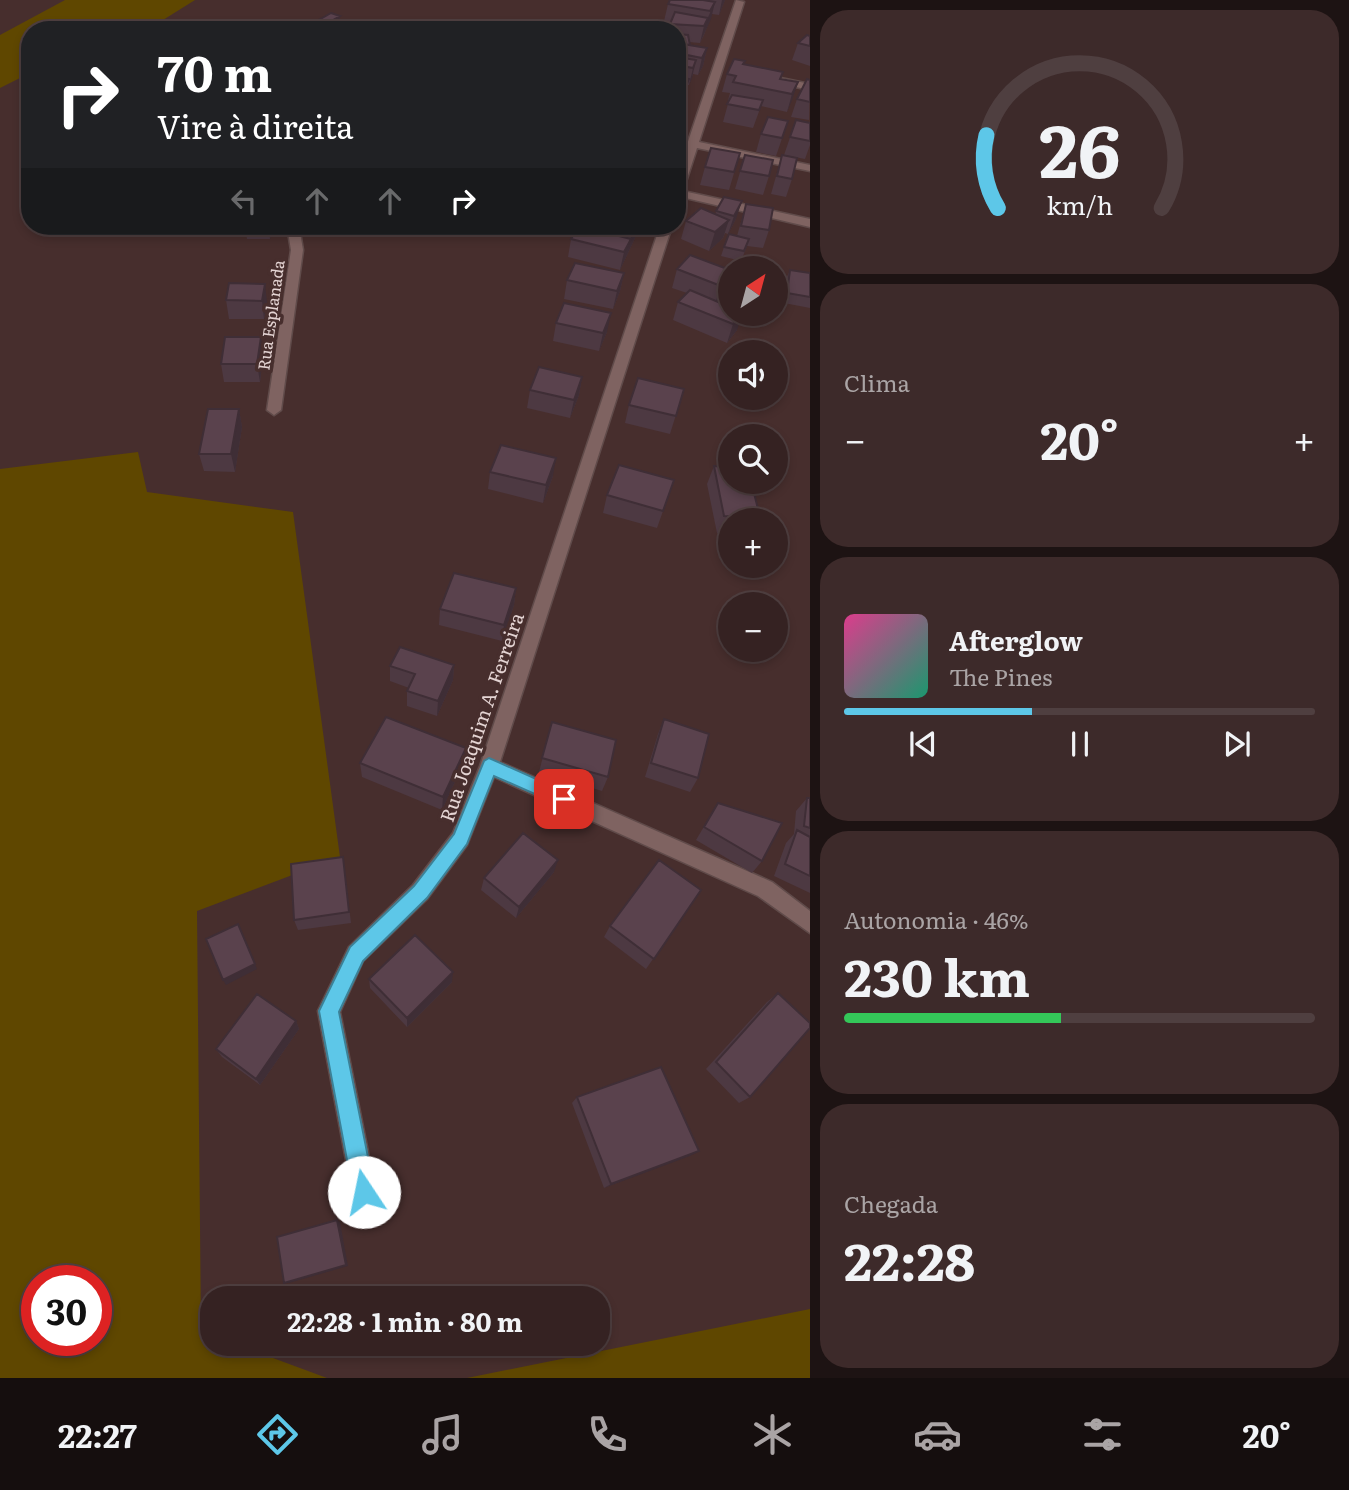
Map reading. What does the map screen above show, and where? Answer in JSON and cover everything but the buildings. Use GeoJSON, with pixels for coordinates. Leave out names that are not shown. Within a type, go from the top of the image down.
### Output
{"type":"FeatureCollection","features":[{"type":"Feature","properties":{"kind":"street"},"geometry":{"type":"LineString","coordinates":[[686,163],[739,2]]}},
{"type":"Feature","properties":{"kind":"street"},"geometry":{"type":"LineString","coordinates":[[718,68],[731,71]]}},
{"type":"Feature","properties":{"kind":"street"},"geometry":{"type":"LineString","coordinates":[[770,79],[810,87]]}},
{"type":"Feature","properties":{"kind":"street"},"geometry":{"type":"LineString","coordinates":[[692,144],[810,168]]}},
{"type":"Feature","properties":{"kind":"street"},"geometry":{"type":"LineString","coordinates":[[686,194],[810,223]]}},
{"type":"Feature","properties":{"kind":"street","name":"Rua Esplanada"},"geometry":{"type":"LineString","coordinates":[[274,410],[297,250],[294,235]]}},
{"type":"Feature","properties":{"kind":"street","name":"Rua Joaquim A. Ferreira"},"geometry":{"type":"LineString","coordinates":[[364,1192],[329,1011],[356,954],[420,892],[460,839],[489,766],[663,235]]}},
{"type":"Feature","properties":{"kind":"street"},"geometry":{"type":"LineString","coordinates":[[489,766],[765,889],[810,923]]}},
{"type":"Feature","properties":{"kind":"shaded area"},"geometry":{"type":"Polygon","coordinates":[[[65,0],[195,0],[161,21],[26,21],[65,0]]]}},
{"type":"Feature","properties":{"kind":"shaded area"},"geometry":{"type":"Polygon","coordinates":[[[21,24],[21,78],[0,88],[0,35],[21,24]]]}},
{"type":"Feature","properties":{"kind":"shaded area"},"geometry":{"type":"Polygon","coordinates":[[[138,452],[147,492],[293,512],[340,857],[197,911],[200,1356],[267,1356],[327,1378],[0,1378],[0,469],[138,452]]]}},
{"type":"Feature","properties":{"kind":"shaded area"},"geometry":{"type":"Polygon","coordinates":[[[810,1309],[810,1378],[467,1378],[576,1356],[610,1356],[610,1349],[810,1309]]]}},
{"type":"Feature","properties":{"kind":"route"},"geometry":{"type":"LineString","coordinates":[[364,1192],[329,1011],[356,954],[420,892],[460,839],[489,766],[564,799]]}}]}
